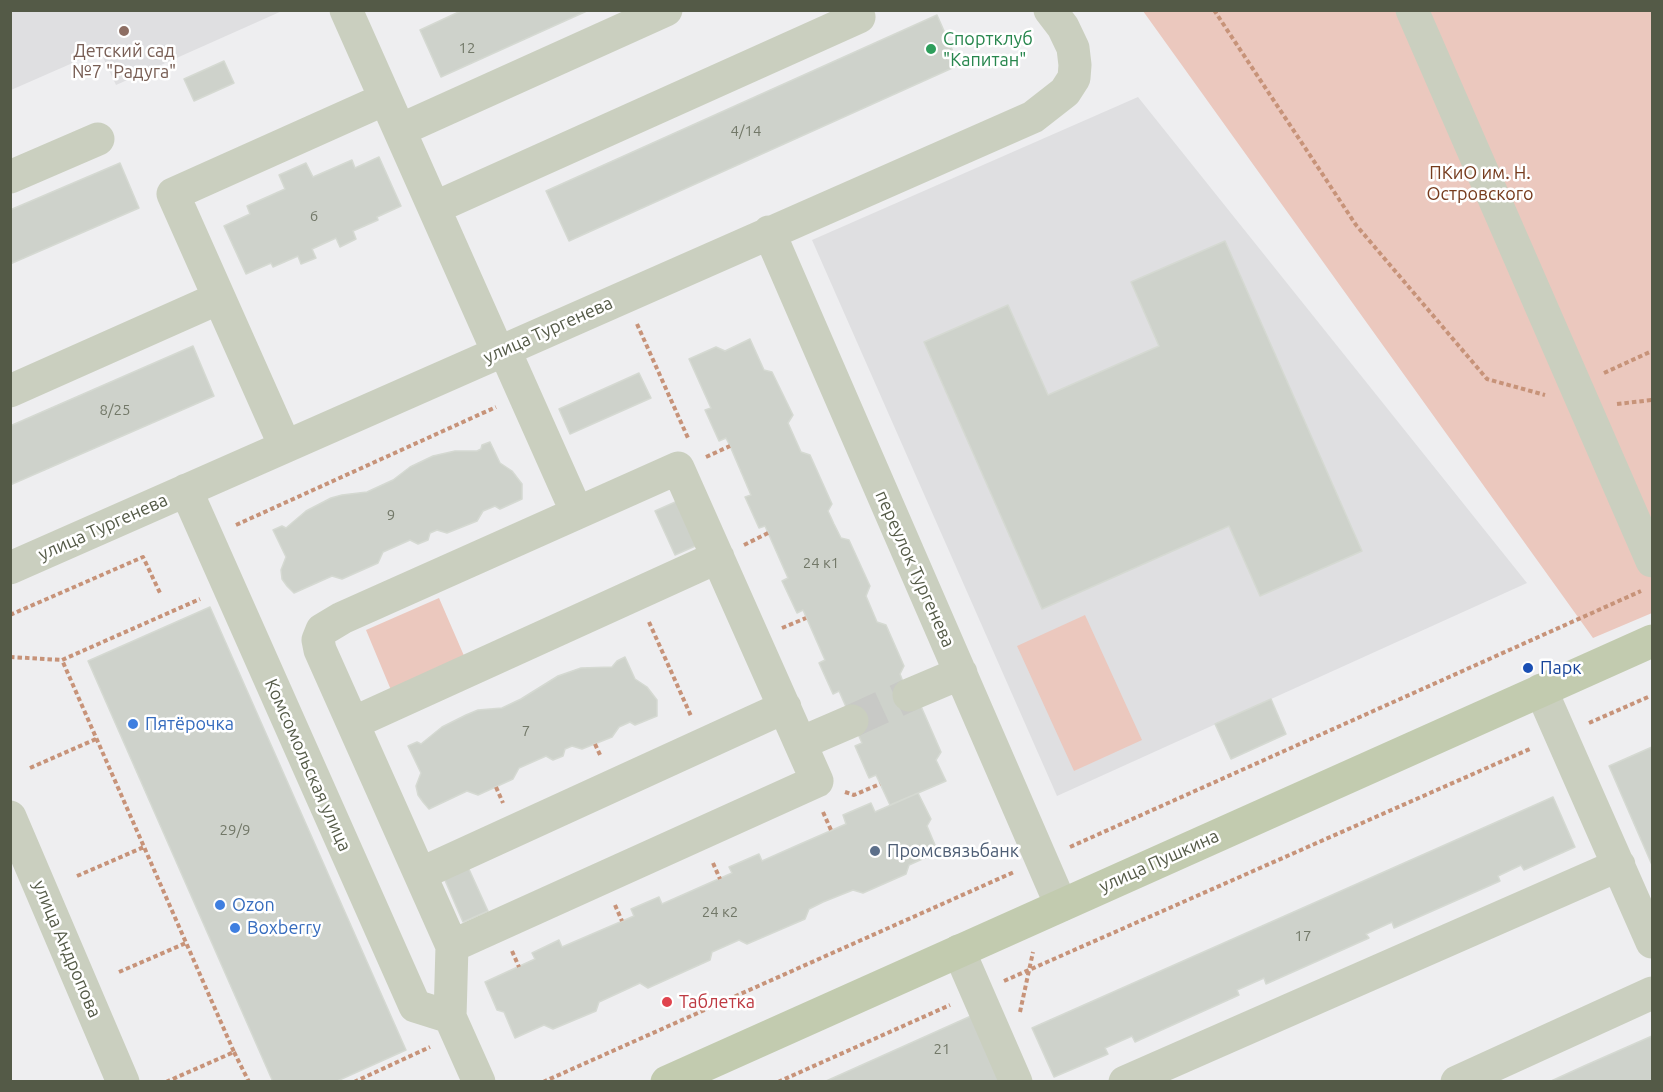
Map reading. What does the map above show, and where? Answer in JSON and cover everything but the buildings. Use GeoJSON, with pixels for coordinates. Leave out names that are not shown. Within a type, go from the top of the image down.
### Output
{"type":"FeatureCollection","features":[{"type":"Feature","properties":{"kind":"main road","name":"улица Пушкина"},"geometry":{"type":"LineString","coordinates":[[667,1082],[1653,640]]}},
{"type":"Feature","properties":{"kind":"street"},"geometry":{"type":"LineString","coordinates":[[346,10],[434,208],[501,351],[524,394],[578,513]]}},
{"type":"Feature","properties":{"kind":"street"},"geometry":{"type":"LineString","coordinates":[[400,130],[666,10]]}},
{"type":"Feature","properties":{"kind":"street"},"geometry":{"type":"LineString","coordinates":[[434,208],[859,17],[856,10]]}},
{"type":"Feature","properties":{"kind":"street","name":"улица Тургенева"},"geometry":{"type":"LineString","coordinates":[[10,568],[1033,117],[1065,92],[1074,78],[1073,48],[1063,27],[1050,10]]}},
{"type":"Feature","properties":{"kind":"street"},"geometry":{"type":"LineString","coordinates":[[1412,10],[1580,396],[1648,575]]}},
{"type":"Feature","properties":{"kind":"street"},"geometry":{"type":"LineString","coordinates":[[285,446],[173,194],[386,99]]}},
{"type":"Feature","properties":{"kind":"street"},"geometry":{"type":"LineString","coordinates":[[10,177],[98,139]]}},
{"type":"Feature","properties":{"kind":"street","name":"переулок Тургенева"},"geometry":{"type":"LineString","coordinates":[[769,232],[1042,860],[1051,909]]}},
{"type":"Feature","properties":{"kind":"street"},"geometry":{"type":"LineString","coordinates":[[10,391],[219,298]]}},
{"type":"Feature","properties":{"kind":"street"},"geometry":{"type":"LineString","coordinates":[[452,946],[817,781],[785,707],[727,553],[678,468],[342,618],[322,630],[318,640],[320,650],[452,946],[454,1026],[479,1082]]}},
{"type":"Feature","properties":{"kind":"street","name":"Комсомольская улица"},"geometry":{"type":"LineString","coordinates":[[186,490],[415,1006],[454,1026]]}},
{"type":"Feature","properties":{"kind":"street"},"geometry":{"type":"LineString","coordinates":[[353,723],[727,553]]}},
{"type":"Feature","properties":{"kind":"street"},"geometry":{"type":"LineString","coordinates":[[909,695],[961,673]]}},
{"type":"Feature","properties":{"kind":"street"},"geometry":{"type":"LineString","coordinates":[[1542,690],[1653,942]]}},
{"type":"Feature","properties":{"kind":"street"},"geometry":{"type":"LineString","coordinates":[[420,874],[785,707]]}},
{"type":"Feature","properties":{"kind":"street"},"geometry":{"type":"LineString","coordinates":[[801,743],[852,721]]}},
{"type":"Feature","properties":{"kind":"street","name":"улица Андропова"},"geometry":{"type":"LineString","coordinates":[[10,817],[123,1082]]}},
{"type":"Feature","properties":{"kind":"street"},"geometry":{"type":"LineString","coordinates":[[1125,1082],[1619,865]]}},
{"type":"Feature","properties":{"kind":"street"},"geometry":{"type":"LineString","coordinates":[[959,951],[1012,1073]]}},
{"type":"Feature","properties":{"kind":"street"},"geometry":{"type":"LineString","coordinates":[[1457,1082],[1653,993]]}},
{"type":"Feature","properties":{"kind":"path"},"geometry":{"type":"LineString","coordinates":[[1214,10],[1356,225],[1487,379],[1580,396],[1653,351]]}},
{"type":"Feature","properties":{"kind":"path"},"geometry":{"type":"LineString","coordinates":[[208,538],[524,394]]}},
{"type":"Feature","properties":{"kind":"path"},"geometry":{"type":"LineString","coordinates":[[698,461],[730,446]]}},
{"type":"Feature","properties":{"kind":"path"},"geometry":{"type":"LineString","coordinates":[[727,553],[768,533]]}},
{"type":"Feature","properties":{"kind":"path"},"geometry":{"type":"LineString","coordinates":[[10,615],[143,557],[161,595]]}},
{"type":"Feature","properties":{"kind":"path"},"geometry":{"type":"LineString","coordinates":[[543,1082],[1042,860],[1648,575]]}},
{"type":"Feature","properties":{"kind":"path"},"geometry":{"type":"LineString","coordinates":[[10,657],[62,660],[228,586]]}},
{"type":"Feature","properties":{"kind":"path"},"geometry":{"type":"LineString","coordinates":[[636,594],[704,744]]}},
{"type":"Feature","properties":{"kind":"path"},"geometry":{"type":"LineString","coordinates":[[774,632],[806,618]]}},
{"type":"Feature","properties":{"kind":"path"},"geometry":{"type":"LineString","coordinates":[[62,660],[249,1082]]}},
{"type":"Feature","properties":{"kind":"path"},"geometry":{"type":"LineString","coordinates":[[778,1082],[1648,697]]}},
{"type":"Feature","properties":{"kind":"path"},"geometry":{"type":"LineString","coordinates":[[30,768],[96,739]]}},
{"type":"Feature","properties":{"kind":"path"},"geometry":{"type":"LineString","coordinates":[[844,792],[854,795],[880,784]]}},
{"type":"Feature","properties":{"kind":"path"},"geometry":{"type":"LineString","coordinates":[[819,803],[831,830]]}},
{"type":"Feature","properties":{"kind":"path"},"geometry":{"type":"LineString","coordinates":[[77,876],[144,847]]}},
{"type":"Feature","properties":{"kind":"path"},"geometry":{"type":"LineString","coordinates":[[712,861],[720,879]]}},
{"type":"Feature","properties":{"kind":"path"},"geometry":{"type":"LineString","coordinates":[[1012,1073],[1030,970],[1051,909]]}},
{"type":"Feature","properties":{"kind":"path"},"geometry":{"type":"LineString","coordinates":[[119,972],[186,943]]}},
{"type":"Feature","properties":{"kind":"path"},"geometry":{"type":"LineString","coordinates":[[354,1082],[454,1026]]}},
{"type":"Feature","properties":{"kind":"path"},"geometry":{"type":"LineString","coordinates":[[166,1082],[234,1052]]}},
{"type":"Feature","properties":{"kind":"shaded area","name":"Детский сад №7 \"Радуга\""},"geometry":{"type":"Polygon","coordinates":[[[11,10],[282,11],[116,85],[100,51],[11,90],[11,10]]]}},
{"type":"Feature","properties":{"kind":"shaded area"},"geometry":{"type":"Polygon","coordinates":[[[1138,97],[1527,583],[1057,796],[812,240],[1138,97]]]}},
{"type":"Feature","properties":{"kind":"green space","name":"ПКиО им. Н. Островского"},"geometry":{"type":"Polygon","coordinates":[[[1143,11],[1652,11],[1652,613],[1593,638],[1143,11]]]}},
{"type":"Feature","properties":{"kind":"green space"},"geometry":{"type":"Polygon","coordinates":[[[439,598],[465,658],[391,690],[366,630],[439,598]]]}},
{"type":"Feature","properties":{"kind":"green space"},"geometry":{"type":"Polygon","coordinates":[[[1085,615],[1142,740],[1074,771],[1017,646],[1085,615]]]}},
{"type":"Feature","properties":{"kind":"tunnel"},"geometry":{"type":"LineString","coordinates":[[852,721],[909,695]]}},
{"type":"Feature","properties":{"kind":"place","name":"Детский сад №7 \"Радуга\""},"geometry":{"type":"Point","coordinates":[124,31]}},
{"type":"Feature","properties":{"kind":"place","name":"Спортклуб \"Капитан\""},"geometry":{"type":"Point","coordinates":[931,49]}},
{"type":"Feature","properties":{"kind":"place","name":"Парк"},"geometry":{"type":"Point","coordinates":[1528,668]}},
{"type":"Feature","properties":{"kind":"place","name":"Пятёрочка"},"geometry":{"type":"Point","coordinates":[133,724]}},
{"type":"Feature","properties":{"kind":"place","name":"Промсвязьбанк"},"geometry":{"type":"Point","coordinates":[875,851]}},
{"type":"Feature","properties":{"kind":"place","name":"Ozon"},"geometry":{"type":"Point","coordinates":[220,905]}},
{"type":"Feature","properties":{"kind":"place","name":"Boxberry"},"geometry":{"type":"Point","coordinates":[235,928]}},
{"type":"Feature","properties":{"kind":"place","name":"Таблетка"},"geometry":{"type":"Point","coordinates":[667,1002]}}]}
